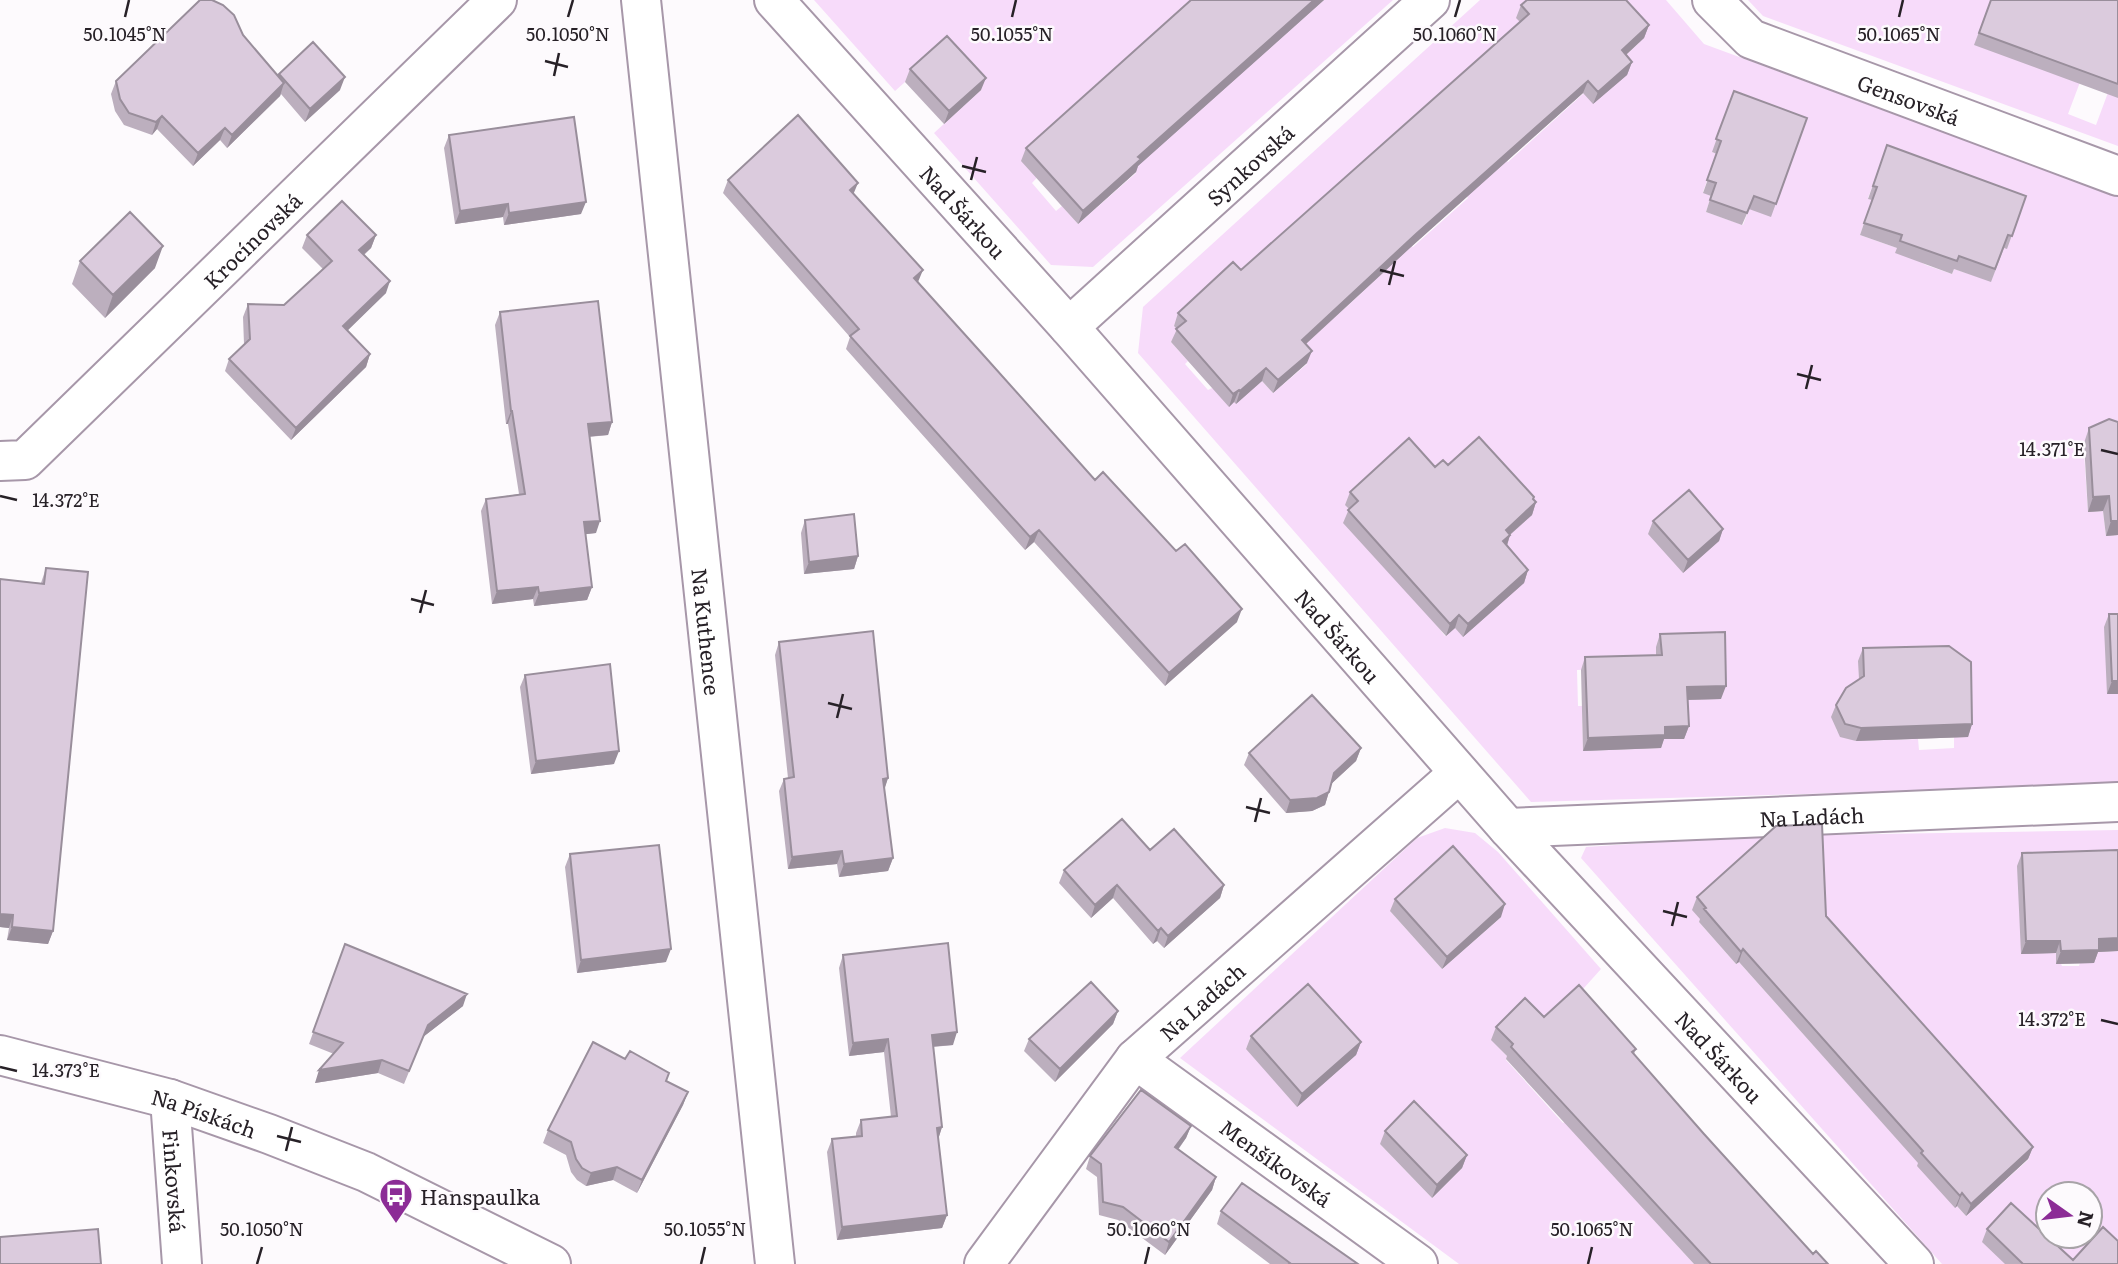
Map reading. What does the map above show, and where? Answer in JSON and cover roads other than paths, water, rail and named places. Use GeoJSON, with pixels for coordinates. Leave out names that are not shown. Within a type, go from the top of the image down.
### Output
{"type":"FeatureCollection","features":[{"type":"Feature","properties":{"kind":"street","name":"Krocínovská"},"geometry":{"type":"LineString","coordinates":[[0,461],[25,460],[496,0]]}},
{"type":"Feature","properties":{"kind":"street","name":"Na Kuthence"},"geometry":{"type":"LineString","coordinates":[[641,0],[775,1264]]}},
{"type":"Feature","properties":{"kind":"street","name":"Nad Šárkou"},"geometry":{"type":"LineString","coordinates":[[774,0],[1069,327],[1508,828],[1914,1264]]}},
{"type":"Feature","properties":{"kind":"street","name":"Synkovská"},"geometry":{"type":"LineString","coordinates":[[1069,327],[1430,0]]}},
{"type":"Feature","properties":{"kind":"street","name":"Gensovská"},"geometry":{"type":"LineString","coordinates":[[1712,0],[1751,39],[2118,176]]}},
{"type":"Feature","properties":{"kind":"street","name":"Na Ladách"},"geometry":{"type":"LineString","coordinates":[[984,1264],[1135,1059],[1459,773]]}},
{"type":"Feature","properties":{"kind":"street","name":"Na Ladách"},"geometry":{"type":"LineString","coordinates":[[1508,828],[2118,802]]}},
{"type":"Feature","properties":{"kind":"street","name":"Na Pískách"},"geometry":{"type":"LineString","coordinates":[[0,1055],[170,1099],[270,1134],[366,1172],[551,1264]]}},
{"type":"Feature","properties":{"kind":"street","name":"Menšíkovská"},"geometry":{"type":"LineString","coordinates":[[1135,1059],[1419,1264]]}},
{"type":"Feature","properties":{"kind":"street","name":"Finkovská"},"geometry":{"type":"LineString","coordinates":[[170,1099],[182,1264]]}},
{"type":"Feature","properties":{"kind":"place","name":"Hanspaulka"},"geometry":{"type":"Point","coordinates":[396,1225]}}]}
